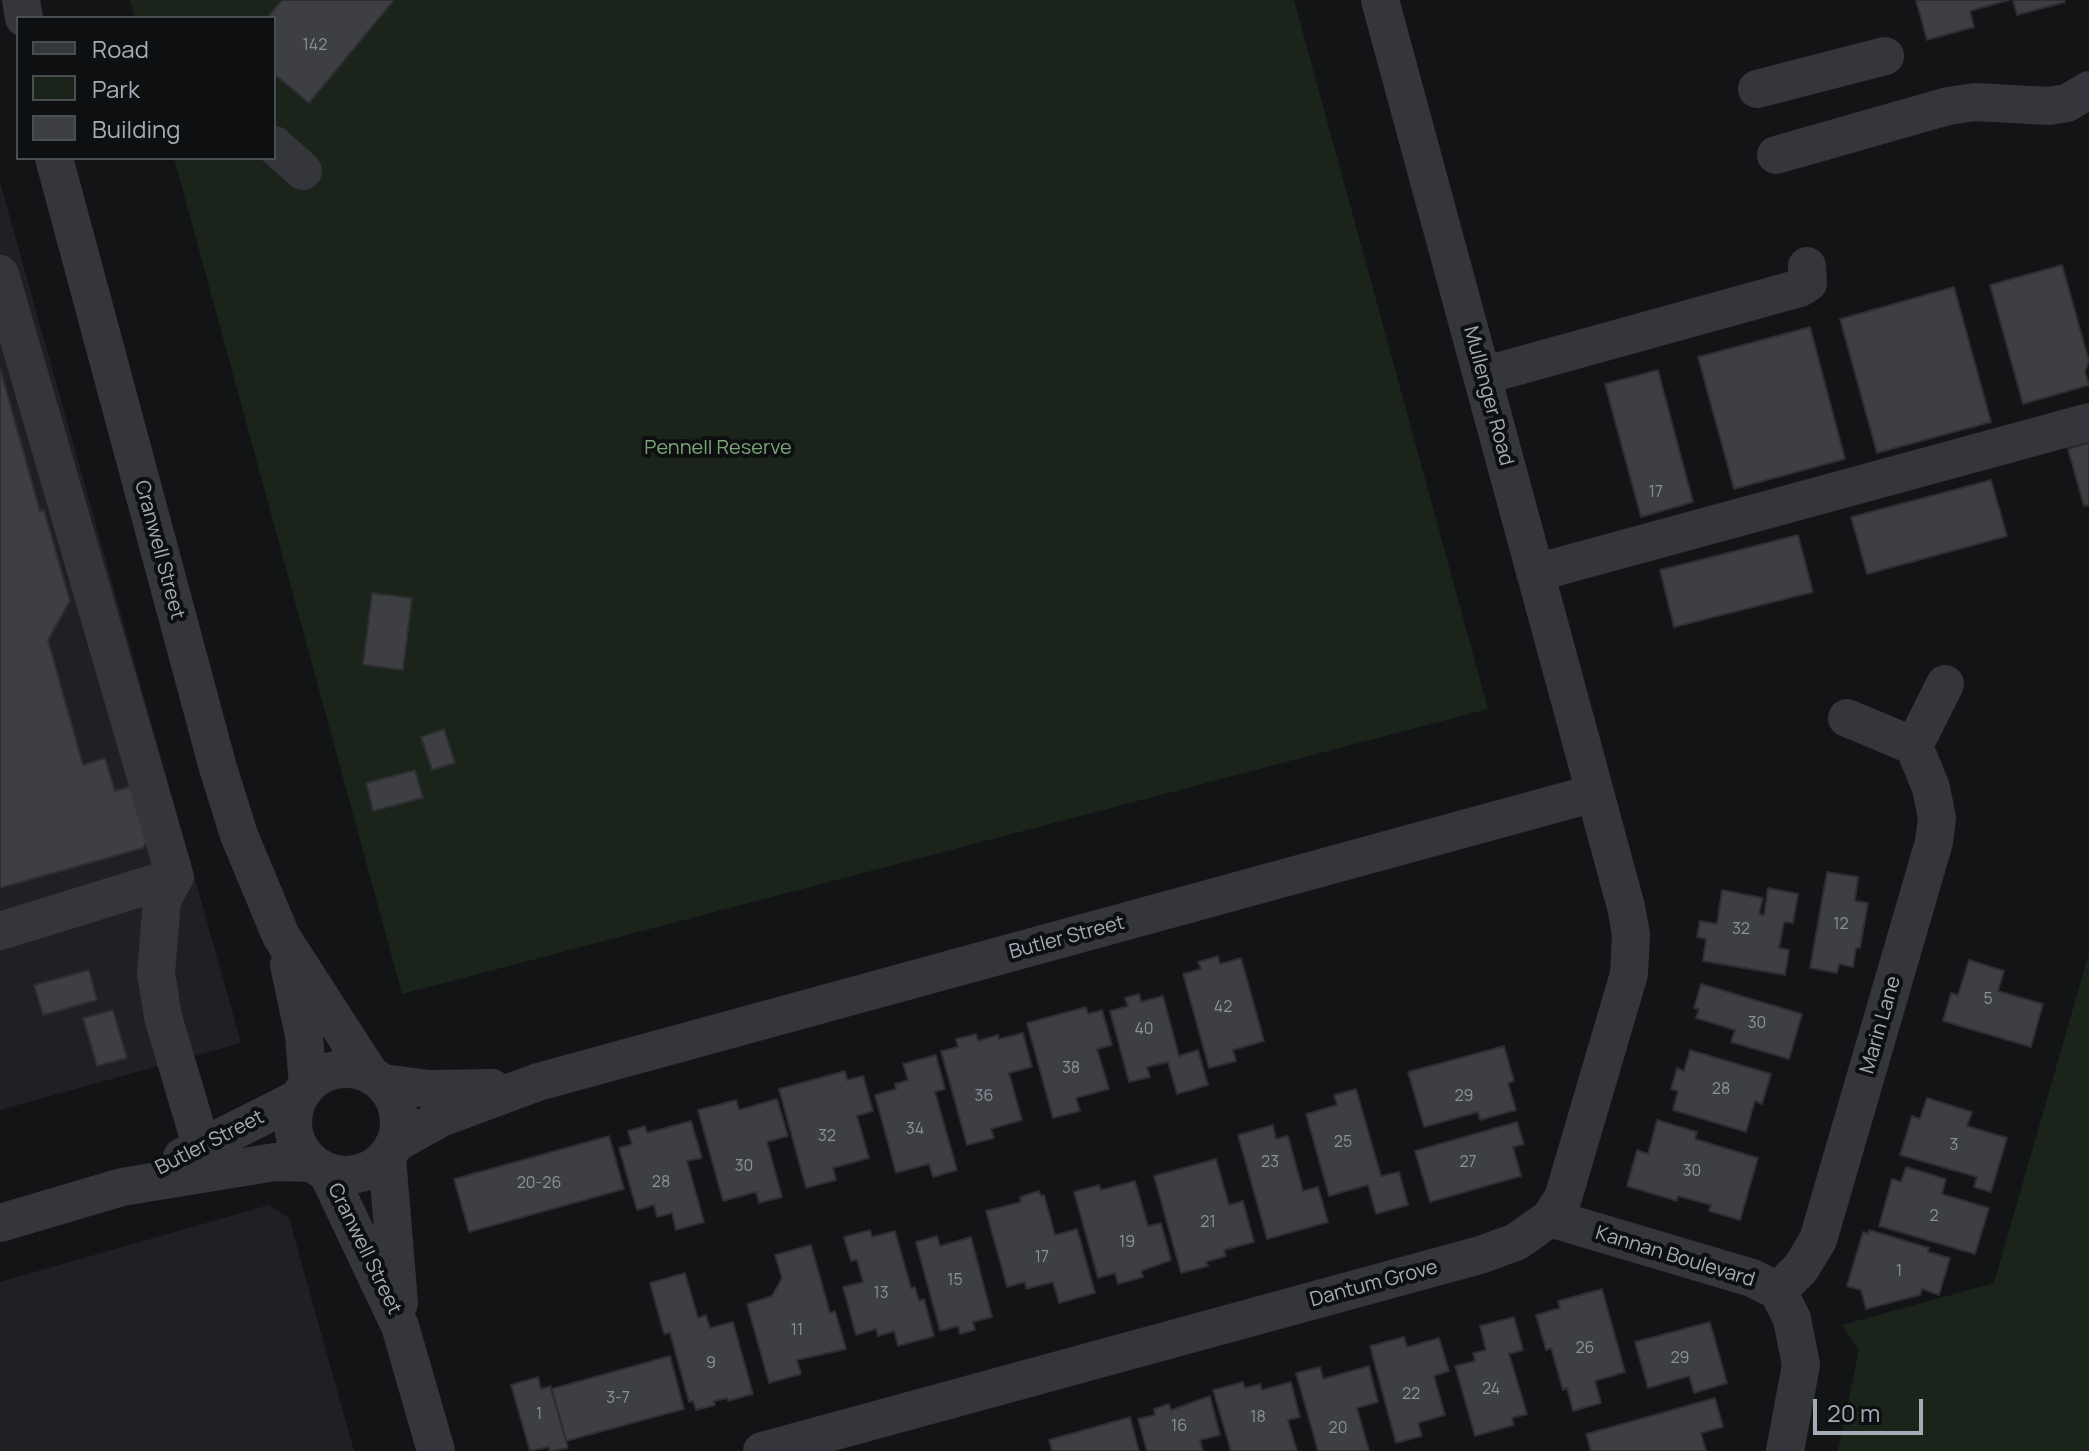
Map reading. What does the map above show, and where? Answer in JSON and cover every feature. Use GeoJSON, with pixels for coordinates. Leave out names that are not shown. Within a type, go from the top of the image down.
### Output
{"type":"FeatureCollection","features":[{"type":"Feature","properties":{"kind":"street","name":"Mullenger Road"},"geometry":{"type":"LineString","coordinates":[[1380,0],[1595,793]]}},
{"type":"Feature","properties":{"kind":"street"},"geometry":{"type":"LineString","coordinates":[[1757,89],[1885,56]]}},
{"type":"Feature","properties":{"kind":"street"},"geometry":{"type":"LineString","coordinates":[[1776,155],[1948,106],[1975,102],[2040,108],[2067,103],[2089,90]]}},
{"type":"Feature","properties":{"kind":"street"},"geometry":{"type":"LineString","coordinates":[[276,147],[303,171]]}},
{"type":"Feature","properties":{"kind":"street","name":"Cranwell Street"},"geometry":{"type":"LineString","coordinates":[[55,160],[218,768],[239,835],[281,936],[298,998],[302,1092]]}},
{"type":"Feature","properties":{"kind":"street"},"geometry":{"type":"LineString","coordinates":[[1482,376],[1800,288],[1808,283],[1807,266]]}},
{"type":"Feature","properties":{"kind":"street"},"geometry":{"type":"LineString","coordinates":[[0,274],[175,877],[162,900],[156,973],[163,1017],[206,1159]]}},
{"type":"Feature","properties":{"kind":"street"},"geometry":{"type":"LineString","coordinates":[[1535,573],[2089,422]]}},
{"type":"Feature","properties":{"kind":"street"},"geometry":{"type":"LineString","coordinates":[[1847,718],[1914,746],[1945,684]]}},
{"type":"Feature","properties":{"kind":"street","name":"Marin Lane"},"geometry":{"type":"LineString","coordinates":[[1778,1291],[1801,1268],[1818,1240],[1934,842],[1937,818],[1931,788],[1914,746]]}},
{"type":"Feature","properties":{"kind":"street","name":"Butler Street"},"geometry":{"type":"LineString","coordinates":[[392,1150],[441,1118],[538,1082],[1595,793]]}},
{"type":"Feature","properties":{"kind":"street","name":"Dantum Grove"},"geometry":{"type":"LineString","coordinates":[[762,1451],[1480,1255],[1516,1242],[1550,1218],[1563,1198],[1629,974],[1631,934],[1626,907],[1595,793]]}},
{"type":"Feature","properties":{"kind":"street"},"geometry":{"type":"LineString","coordinates":[[0,931],[175,877]]}},
{"type":"Feature","properties":{"kind":"street","name":"Cranwell Street"},"geometry":{"type":"LineString","coordinates":[[281,936],[377,1078]]}},
{"type":"Feature","properties":{"kind":"street"},"geometry":{"type":"LineString","coordinates":[[340,1068],[355,1069],[377,1078],[393,1096],[399,1110],[400,1127],[392,1150],[375,1168],[360,1174],[343,1176],[319,1168],[301,1151],[294,1135],[293,1117],[302,1092],[322,1074],[340,1068]]}},
{"type":"Feature","properties":{"kind":"street","name":"Butler Street"},"geometry":{"type":"LineString","coordinates":[[377,1078],[429,1089],[482,1089],[538,1082]]}},
{"type":"Feature","properties":{"kind":"street","name":"Butler Street"},"geometry":{"type":"LineString","coordinates":[[0,1223],[206,1159],[302,1092]]}},
{"type":"Feature","properties":{"kind":"street","name":"Cranwell Street"},"geometry":{"type":"LineString","coordinates":[[392,1150],[400,1326]]}},
{"type":"Feature","properties":{"kind":"street","name":"Butler Street"},"geometry":{"type":"LineString","coordinates":[[206,1159],[275,1162],[319,1168]]}},
{"type":"Feature","properties":{"kind":"street","name":"Cranwell Street"},"geometry":{"type":"LineString","coordinates":[[319,1168],[400,1326],[436,1451]]}},
{"type":"Feature","properties":{"kind":"street","name":"Kannan Boulevard"},"geometry":{"type":"LineString","coordinates":[[1550,1218],[1752,1278],[1778,1291],[1792,1319],[1801,1365],[1785,1451]]}},
{"type":"Feature","properties":{"kind":"shaded area"},"geometry":{"type":"Polygon","coordinates":[[[0,182],[241,1043],[0,1110],[0,182]]]}},
{"type":"Feature","properties":{"kind":"shaded area"},"geometry":{"type":"Polygon","coordinates":[[[269,1205],[289,1218],[354,1451],[0,1451],[0,1282],[269,1205]]]}},
{"type":"Feature","properties":{"kind":"green space","name":"Pennell Reserve"},"geometry":{"type":"Polygon","coordinates":[[[130,0],[1294,0],[1488,709],[402,994],[175,160],[276,160],[276,16],[134,16],[130,0]]]}},
{"type":"Feature","properties":{"kind":"green space"},"geometry":{"type":"Polygon","coordinates":[[[2089,953],[2089,1451],[1838,1451],[1859,1350],[1842,1325],[1994,1283],[2089,953]]]}},
{"type":"Feature","properties":{"kind":"building"},"geometry":{"type":"Polygon","coordinates":[[[282,0],[394,0],[309,103],[276,76],[276,16],[269,16],[282,0]]]}},
{"type":"Feature","properties":{"kind":"building"},"geometry":{"type":"Polygon","coordinates":[[[1916,0],[2009,0],[1970,11],[1974,27],[1927,40],[1916,0]]]}},
{"type":"Feature","properties":{"kind":"building"},"geometry":{"type":"Polygon","coordinates":[[[2013,0],[2064,0],[2065,2],[2017,15],[2013,0]]]}},
{"type":"Feature","properties":{"kind":"building"},"geometry":{"type":"Polygon","coordinates":[[[2062,265],[2089,361],[2085,372],[2089,385],[2023,404],[1990,285],[2062,265]]]}},
{"type":"Feature","properties":{"kind":"building"},"geometry":{"type":"Polygon","coordinates":[[[1954,287],[1991,422],[1877,453],[1840,319],[1954,287]]]}},
{"type":"Feature","properties":{"kind":"building"},"geometry":{"type":"Polygon","coordinates":[[[1810,327],[1845,459],[1734,489],[1698,357],[1810,327]]]}},
{"type":"Feature","properties":{"kind":"building"},"geometry":{"type":"Polygon","coordinates":[[[0,368],[40,511],[44,510],[70,601],[48,640],[83,765],[105,758],[115,791],[141,783],[154,830],[143,848],[0,888],[0,368]]]}},
{"type":"Feature","properties":{"kind":"building"},"geometry":{"type":"Polygon","coordinates":[[[1658,370],[1693,502],[1641,517],[1605,384],[1658,370]]]}},
{"type":"Feature","properties":{"kind":"building"},"geometry":{"type":"Polygon","coordinates":[[[2089,443],[2089,505],[2084,506],[2068,449],[2089,443]]]}},
{"type":"Feature","properties":{"kind":"building"},"geometry":{"type":"Polygon","coordinates":[[[1991,480],[2007,536],[1867,574],[1851,517],[1991,480]]]}},
{"type":"Feature","properties":{"kind":"building"},"geometry":{"type":"Polygon","coordinates":[[[1798,535],[1813,592],[1674,627],[1660,570],[1798,535]]]}},
{"type":"Feature","properties":{"kind":"building"},"geometry":{"type":"Polygon","coordinates":[[[372,593],[412,598],[403,670],[363,665],[372,593]]]}},
{"type":"Feature","properties":{"kind":"building"},"geometry":{"type":"Polygon","coordinates":[[[444,729],[455,763],[432,770],[421,737],[444,729]]]}},
{"type":"Feature","properties":{"kind":"building"},"geometry":{"type":"Polygon","coordinates":[[[415,770],[423,798],[373,811],[366,783],[415,770]]]}},
{"type":"Feature","properties":{"kind":"building"},"geometry":{"type":"Polygon","coordinates":[[[1827,872],[1858,877],[1855,901],[1868,903],[1860,948],[1856,948],[1853,967],[1839,964],[1837,973],[1810,968],[1827,872]]]}},
{"type":"Feature","properties":{"kind":"building"},"geometry":{"type":"Polygon","coordinates":[[[1768,888],[1798,894],[1793,923],[1784,922],[1779,948],[1789,950],[1785,975],[1703,961],[1706,939],[1697,937],[1700,921],[1717,924],[1722,890],[1763,898],[1759,914],[1764,915],[1768,888]]]}},
{"type":"Feature","properties":{"kind":"building"},"geometry":{"type":"Polygon","coordinates":[[[1218,956],[1220,964],[1241,958],[1264,1041],[1233,1050],[1236,1061],[1209,1068],[1183,974],[1201,969],[1198,962],[1218,956]]]}},
{"type":"Feature","properties":{"kind":"building"},"geometry":{"type":"Polygon","coordinates":[[[1969,960],[2004,971],[1998,991],[2043,1004],[2031,1047],[1943,1021],[1951,993],[1958,995],[1969,960]]]}},
{"type":"Feature","properties":{"kind":"building"},"geometry":{"type":"Polygon","coordinates":[[[89,970],[97,1000],[43,1015],[34,985],[89,970]]]}},
{"type":"Feature","properties":{"kind":"building"},"geometry":{"type":"Polygon","coordinates":[[[1701,984],[1802,1014],[1789,1059],[1731,1042],[1735,1030],[1696,1018],[1699,1009],[1694,1008],[1701,984]]]}},
{"type":"Feature","properties":{"kind":"building"},"geometry":{"type":"Polygon","coordinates":[[[1139,994],[1141,1002],[1163,996],[1179,1056],[1198,1050],[1208,1085],[1177,1094],[1168,1062],[1147,1067],[1150,1077],[1129,1082],[1110,1011],[1128,1006],[1125,998],[1139,994]]]}},
{"type":"Feature","properties":{"kind":"building"},"geometry":{"type":"Polygon","coordinates":[[[1086,1007],[1088,1014],[1102,1010],[1112,1045],[1097,1049],[1109,1089],[1076,1098],[1080,1111],[1053,1118],[1027,1023],[1086,1007]]]}},
{"type":"Feature","properties":{"kind":"building"},"geometry":{"type":"Polygon","coordinates":[[[113,1010],[127,1058],[97,1066],[83,1018],[113,1010]]]}},
{"type":"Feature","properties":{"kind":"building"},"geometry":{"type":"Polygon","coordinates":[[[1023,1033],[1032,1067],[1009,1073],[1022,1120],[991,1129],[994,1138],[967,1145],[941,1051],[958,1047],[956,1039],[976,1034],[978,1041],[998,1035],[999,1039],[1023,1033]]]}},
{"type":"Feature","properties":{"kind":"building"},"geometry":{"type":"Polygon","coordinates":[[[1504,1046],[1514,1081],[1508,1083],[1516,1110],[1480,1120],[1478,1112],[1424,1127],[1408,1072],[1504,1046]]]}},
{"type":"Feature","properties":{"kind":"building"},"geometry":{"type":"Polygon","coordinates":[[[1690,1050],[1771,1074],[1762,1104],[1755,1101],[1746,1132],[1673,1110],[1678,1091],[1671,1089],[1677,1068],[1684,1071],[1690,1050]]]}},
{"type":"Feature","properties":{"kind":"building"},"geometry":{"type":"Polygon","coordinates":[[[936,1055],[945,1089],[935,1092],[957,1170],[933,1177],[929,1164],[896,1173],[875,1095],[896,1089],[895,1084],[908,1080],[903,1064],[936,1055]]]}},
{"type":"Feature","properties":{"kind":"building"},"geometry":{"type":"Polygon","coordinates":[[[845,1071],[847,1080],[863,1076],[873,1111],[857,1116],[869,1158],[833,1168],[836,1180],[806,1188],[779,1089],[845,1071]]]}},
{"type":"Feature","properties":{"kind":"building"},"geometry":{"type":"Polygon","coordinates":[[[1356,1089],[1381,1176],[1399,1172],[1408,1205],[1376,1214],[1368,1185],[1329,1196],[1306,1114],[1337,1105],[1334,1095],[1356,1089]]]}},
{"type":"Feature","properties":{"kind":"building"},"geometry":{"type":"Polygon","coordinates":[[[1927,1098],[1972,1112],[1967,1126],[2007,1138],[1991,1192],[1974,1187],[1977,1177],[1900,1155],[1912,1116],[1920,1119],[1927,1098]]]}},
{"type":"Feature","properties":{"kind":"building"},"geometry":{"type":"Polygon","coordinates":[[[777,1099],[788,1136],[767,1142],[782,1197],[759,1203],[756,1192],[723,1201],[698,1110],[736,1100],[739,1110],[777,1099]]]}},
{"type":"Feature","properties":{"kind":"building"},"geometry":{"type":"Polygon","coordinates":[[[1657,1120],[1697,1132],[1695,1139],[1758,1158],[1740,1220],[1709,1211],[1711,1205],[1678,1196],[1677,1201],[1627,1186],[1637,1150],[1648,1154],[1657,1120]]]}},
{"type":"Feature","properties":{"kind":"building"},"geometry":{"type":"Polygon","coordinates":[[[691,1121],[702,1158],[687,1161],[704,1222],[676,1230],[672,1213],[657,1217],[654,1205],[637,1210],[619,1148],[632,1144],[628,1131],[645,1126],[647,1133],[691,1121]]]}},
{"type":"Feature","properties":{"kind":"building"},"geometry":{"type":"Polygon","coordinates":[[[1517,1122],[1524,1144],[1513,1147],[1521,1176],[1430,1202],[1415,1151],[1517,1122]]]}},
{"type":"Feature","properties":{"kind":"building"},"geometry":{"type":"Polygon","coordinates":[[[1273,1125],[1276,1139],[1288,1136],[1303,1191],[1318,1187],[1328,1222],[1267,1239],[1238,1135],[1273,1125]]]}},
{"type":"Feature","properties":{"kind":"building"},"geometry":{"type":"Polygon","coordinates":[[[609,1136],[624,1189],[469,1232],[454,1179],[609,1136]]]}},
{"type":"Feature","properties":{"kind":"building"},"geometry":{"type":"Polygon","coordinates":[[[1216,1159],[1229,1205],[1243,1201],[1254,1242],[1224,1250],[1226,1256],[1206,1262],[1208,1266],[1181,1273],[1154,1176],[1216,1159]]]}},
{"type":"Feature","properties":{"kind":"building"},"geometry":{"type":"Polygon","coordinates":[[[1906,1167],[1946,1179],[1942,1194],[1989,1208],[1975,1254],[1879,1226],[1892,1179],[1901,1182],[1906,1167]]]}},
{"type":"Feature","properties":{"kind":"building"},"geometry":{"type":"Polygon","coordinates":[[[1135,1181],[1148,1226],[1161,1223],[1171,1260],[1141,1271],[1143,1277],[1118,1284],[1115,1273],[1098,1278],[1074,1192],[1099,1185],[1101,1190],[1135,1181]]]}},
{"type":"Feature","properties":{"kind":"building"},"geometry":{"type":"Polygon","coordinates":[[[1039,1191],[1041,1196],[1044,1195],[1055,1235],[1077,1229],[1095,1293],[1059,1303],[1053,1282],[1026,1289],[1025,1282],[1007,1287],[986,1211],[1021,1202],[1020,1197],[1039,1191]]]}},
{"type":"Feature","properties":{"kind":"building"},"geometry":{"type":"Polygon","coordinates":[[[870,1230],[872,1237],[895,1231],[911,1288],[915,1287],[919,1301],[924,1299],[934,1336],[898,1346],[894,1331],[878,1336],[876,1329],[856,1335],[843,1287],[863,1282],[857,1260],[851,1261],[844,1237],[870,1230]]]}},
{"type":"Feature","properties":{"kind":"building"},"geometry":{"type":"Polygon","coordinates":[[[1869,1230],[1929,1248],[1928,1252],[1950,1258],[1939,1295],[1922,1289],[1920,1295],[1866,1309],[1861,1290],[1847,1286],[1863,1232],[1868,1234],[1869,1230]]]}},
{"type":"Feature","properties":{"kind":"building"},"geometry":{"type":"Polygon","coordinates":[[[937,1236],[940,1246],[971,1237],[992,1317],[973,1322],[975,1330],[960,1334],[958,1326],[940,1331],[916,1242],[937,1236]]]}},
{"type":"Feature","properties":{"kind":"building"},"geometry":{"type":"Polygon","coordinates":[[[811,1245],[830,1313],[835,1311],[846,1349],[797,1360],[801,1374],[769,1383],[747,1304],[772,1296],[782,1278],[775,1255],[811,1245]]]}},
{"type":"Feature","properties":{"kind":"building"},"geometry":{"type":"Polygon","coordinates":[[[685,1273],[698,1318],[706,1315],[710,1328],[733,1322],[753,1394],[728,1401],[727,1398],[714,1401],[715,1405],[696,1410],[693,1401],[689,1402],[670,1333],[664,1334],[650,1283],[685,1273]]]}},
{"type":"Feature","properties":{"kind":"building"},"geometry":{"type":"Polygon","coordinates":[[[1602,1289],[1625,1372],[1595,1381],[1601,1403],[1573,1411],[1567,1388],[1563,1390],[1551,1348],[1546,1350],[1536,1315],[1560,1308],[1558,1301],[1602,1289]]]}},
{"type":"Feature","properties":{"kind":"building"},"geometry":{"type":"Polygon","coordinates":[[[1514,1317],[1523,1350],[1509,1354],[1527,1414],[1512,1418],[1514,1425],[1475,1436],[1455,1366],[1475,1361],[1473,1353],[1486,1350],[1480,1326],[1514,1317]]]}},
{"type":"Feature","properties":{"kind":"building"},"geometry":{"type":"Polygon","coordinates":[[[1710,1322],[1727,1383],[1694,1393],[1689,1376],[1648,1388],[1635,1342],[1710,1322]]]}},
{"type":"Feature","properties":{"kind":"building"},"geometry":{"type":"Polygon","coordinates":[[[1404,1337],[1407,1347],[1439,1338],[1449,1371],[1434,1376],[1445,1415],[1418,1423],[1422,1436],[1396,1443],[1370,1346],[1404,1337]]]}},
{"type":"Feature","properties":{"kind":"building"},"geometry":{"type":"Polygon","coordinates":[[[670,1356],[684,1409],[566,1441],[551,1389],[670,1356]]]}},
{"type":"Feature","properties":{"kind":"building"},"geometry":{"type":"Polygon","coordinates":[[[1369,1366],[1378,1402],[1357,1408],[1369,1451],[1318,1451],[1296,1373],[1320,1367],[1323,1379],[1369,1366]]]}},
{"type":"Feature","properties":{"kind":"building"},"geometry":{"type":"Polygon","coordinates":[[[538,1377],[541,1389],[551,1386],[568,1448],[550,1451],[549,1447],[530,1451],[511,1385],[538,1377]]]}},
{"type":"Feature","properties":{"kind":"building"},"geometry":{"type":"Polygon","coordinates":[[[1243,1382],[1245,1388],[1260,1384],[1262,1390],[1291,1382],[1300,1417],[1288,1420],[1297,1451],[1231,1451],[1213,1390],[1243,1382]]]}},
{"type":"Feature","properties":{"kind":"building"},"geometry":{"type":"Polygon","coordinates":[[[1210,1396],[1220,1435],[1200,1440],[1203,1451],[1147,1451],[1138,1419],[1155,1415],[1154,1409],[1169,1404],[1171,1410],[1210,1396]]]}},
{"type":"Feature","properties":{"kind":"building"},"geometry":{"type":"Polygon","coordinates":[[[1715,1398],[1723,1427],[1701,1433],[1706,1451],[1591,1451],[1586,1434],[1715,1398]]]}},
{"type":"Feature","properties":{"kind":"building"},"geometry":{"type":"Polygon","coordinates":[[[1130,1417],[1139,1451],[1052,1451],[1049,1440],[1130,1417]]]}}]}
